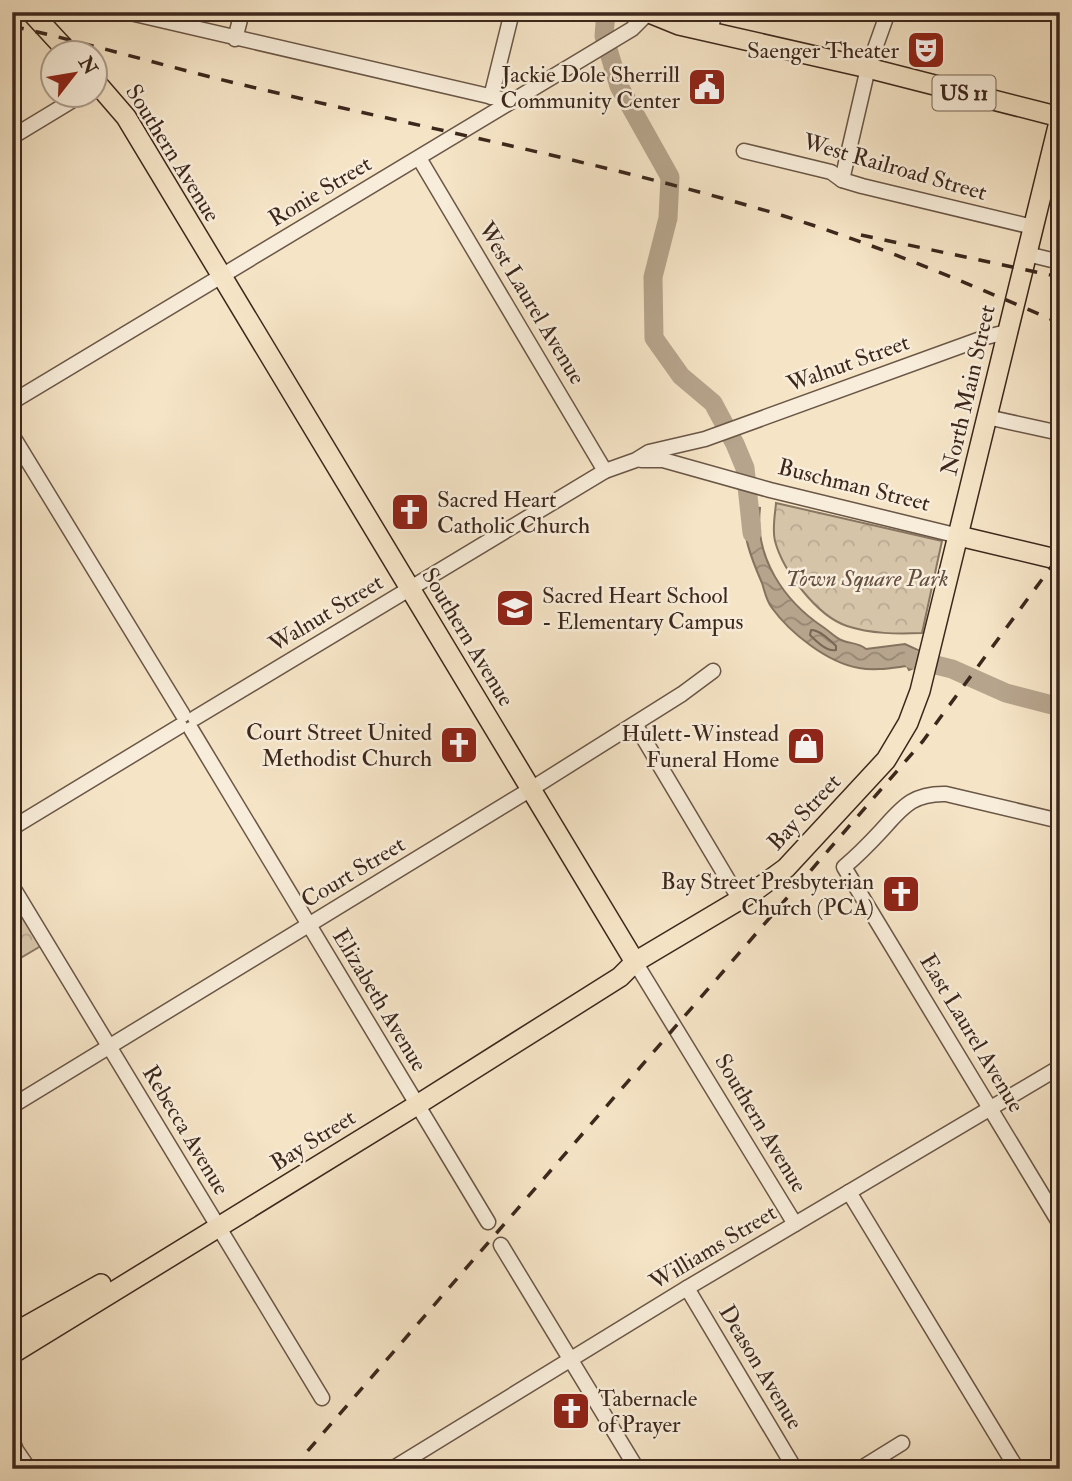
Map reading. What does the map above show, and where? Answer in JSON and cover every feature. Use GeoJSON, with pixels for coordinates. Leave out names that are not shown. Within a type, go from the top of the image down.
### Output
{"type":"FeatureCollection","features":[{"type":"Feature","properties":{"kind":"main road"},"geometry":{"type":"LineString","coordinates":[[31,12],[53,38]]}},
{"type":"Feature","properties":{"kind":"main road","name":"US 11"},"geometry":{"type":"LineString","coordinates":[[648,13],[666,21],[712,22],[867,68],[1060,117]]}},
{"type":"Feature","properties":{"kind":"main road","name":"Southern Avenue"},"geometry":{"type":"LineString","coordinates":[[108,100],[126,117],[635,962]]}},
{"type":"Feature","properties":{"kind":"main road","name":"North Main Street"},"geometry":{"type":"LineString","coordinates":[[925,673],[1060,117]]}},
{"type":"Feature","properties":{"kind":"main road","name":"Buschman Street"},"geometry":{"type":"LineString","coordinates":[[960,536],[1060,561]]}},
{"type":"Feature","properties":{"kind":"main road","name":"Bay Street"},"geometry":{"type":"LineString","coordinates":[[12,1354],[216,1222],[414,1100],[614,967],[635,962],[740,900],[786,869],[886,760],[908,723],[925,673]]}},
{"type":"Feature","properties":{"kind":"main road","name":"Bay Street"},"geometry":{"type":"LineString","coordinates":[[12,1334],[216,1222]]}},
{"type":"Feature","properties":{"kind":"street"},"geometry":{"type":"LineString","coordinates":[[126,12],[510,101]]}},
{"type":"Feature","properties":{"kind":"street"},"geometry":{"type":"LineString","coordinates":[[235,38],[242,12]]}},
{"type":"Feature","properties":{"kind":"street"},"geometry":{"type":"LineString","coordinates":[[491,97],[512,12]]}},
{"type":"Feature","properties":{"kind":"street"},"geometry":{"type":"LineString","coordinates":[[842,180],[867,68],[888,12]]}},
{"type":"Feature","properties":{"kind":"street","name":"Ronie Street"},"geometry":{"type":"LineString","coordinates":[[12,402],[632,29],[648,13]]}},
{"type":"Feature","properties":{"kind":"street"},"geometry":{"type":"LineString","coordinates":[[12,137],[58,108]]}},
{"type":"Feature","properties":{"kind":"street","name":"West Railroad Street"},"geometry":{"type":"LineString","coordinates":[[744,151],[831,172],[842,180],[1033,227]]}},
{"type":"Feature","properties":{"kind":"street","name":"West Laurel Avenue"},"geometry":{"type":"LineString","coordinates":[[419,158],[605,471]]}},
{"type":"Feature","properties":{"kind":"street"},"geometry":{"type":"LineString","coordinates":[[1027,254],[1060,262]]}},
{"type":"Feature","properties":{"kind":"street","name":"Walnut Street"},"geometry":{"type":"LineString","coordinates":[[12,828],[605,471],[656,450],[709,437],[986,337],[1007,332]]}},
{"type":"Feature","properties":{"kind":"street"},"geometry":{"type":"LineString","coordinates":[[987,416],[1060,433]]}},
{"type":"Feature","properties":{"kind":"street","name":"Elizabeth Avenue"},"geometry":{"type":"LineString","coordinates":[[12,435],[488,1222]]}},
{"type":"Feature","properties":{"kind":"street"},"geometry":{"type":"LineString","coordinates":[[688,467],[691,453],[709,437]]}},
{"type":"Feature","properties":{"kind":"street","name":"Buschman Street"},"geometry":{"type":"LineString","coordinates":[[636,460],[663,460],[770,490],[960,536]]}},
{"type":"Feature","properties":{"kind":"street","name":"Court Street"},"geometry":{"type":"LineString","coordinates":[[12,1106],[531,789],[713,671]]}},
{"type":"Feature","properties":{"kind":"street"},"geometry":{"type":"LineString","coordinates":[[635,724],[740,900]]}},
{"type":"Feature","properties":{"kind":"street","name":"East Laurel Avenue"},"geometry":{"type":"LineString","coordinates":[[1060,821],[946,794],[928,794],[913,800],[900,810],[844,867],[1060,1224]]}},
{"type":"Feature","properties":{"kind":"street","name":"Rebecca Avenue"},"geometry":{"type":"LineString","coordinates":[[12,886],[322,1398]]}},
{"type":"Feature","properties":{"kind":"street","name":"Southern Avenue"},"geometry":{"type":"LineString","coordinates":[[635,962],[795,1224]]}},
{"type":"Feature","properties":{"kind":"street","name":"Williams Street"},"geometry":{"type":"LineString","coordinates":[[392,1469],[687,1288],[1060,1067]]}},
{"type":"Feature","properties":{"kind":"street"},"geometry":{"type":"LineString","coordinates":[[849,1192],[1017,1469]]}},
{"type":"Feature","properties":{"kind":"street"},"geometry":{"type":"LineString","coordinates":[[501,1245],[637,1469]]}},
{"type":"Feature","properties":{"kind":"street","name":"Deason Avenue"},"geometry":{"type":"LineString","coordinates":[[687,1288],[795,1469]]}},
{"type":"Feature","properties":{"kind":"street"},"geometry":{"type":"LineString","coordinates":[[860,1469],[902,1443]]}},
{"type":"Feature","properties":{"kind":"street"},"geometry":{"type":"LineString","coordinates":[[14,1446],[29,1469]]}},
{"type":"Feature","properties":{"kind":"green space","name":"Town Square Park"},"geometry":{"type":"Polygon","coordinates":[[[776,503],[942,541],[922,633],[865,631],[847,626],[824,613],[793,578],[779,553],[774,532],[776,503]]]}},
{"type":"Feature","properties":{"kind":"green space"},"geometry":{"type":"Polygon","coordinates":[[[12,886],[46,943],[12,963],[12,886]]]}},
{"type":"Feature","properties":{"kind":"water"},"geometry":{"type":"Polygon","coordinates":[[[743,506],[760,508],[759,526],[767,560],[784,591],[796,604],[844,641],[866,649],[905,644],[918,650],[914,668],[909,670],[907,666],[871,669],[847,665],[811,646],[789,627],[767,599],[748,546],[743,506]]]}},
{"type":"Feature","properties":{"kind":"waterway"},"geometry":{"type":"LineString","coordinates":[[606,12],[604,36],[619,86],[670,177],[668,218],[653,277],[654,338],[681,376],[713,403],[735,444],[745,468],[752,533]]}},
{"type":"Feature","properties":{"kind":"waterway"},"geometry":{"type":"LineString","coordinates":[[912,659],[952,669],[1006,693],[1060,707]]}},
{"type":"Feature","properties":{"kind":"railway"},"geometry":{"type":"LineString","coordinates":[[12,26],[235,83],[579,162],[784,216],[889,252],[1060,323]]}},
{"type":"Feature","properties":{"kind":"railway"},"geometry":{"type":"LineString","coordinates":[[861,235],[1060,277]]}},
{"type":"Feature","properties":{"kind":"railway"},"geometry":{"type":"LineString","coordinates":[[292,1469],[923,741],[1060,555]]}},
{"type":"Feature","properties":{"kind":"place","name":"Saenger Theater"},"geometry":{"type":"Point","coordinates":[926,50]}},
{"type":"Feature","properties":{"kind":"place","name":"Jackie Dole Sherrill Community Center"},"geometry":{"type":"Point","coordinates":[707,87]}},
{"type":"Feature","properties":{"kind":"place","name":"Sacred Heart Catholic Church"},"geometry":{"type":"Point","coordinates":[410,512]}},
{"type":"Feature","properties":{"kind":"place","name":"Sacred Heart School - Elementary Campus"},"geometry":{"type":"Point","coordinates":[515,608]}},
{"type":"Feature","properties":{"kind":"place","name":"Court Street United Methodist Church"},"geometry":{"type":"Point","coordinates":[459,745]}},
{"type":"Feature","properties":{"kind":"place","name":"Hulett-Winstead Funeral Home"},"geometry":{"type":"Point","coordinates":[806,746]}},
{"type":"Feature","properties":{"kind":"place","name":"Bay Street Presbyterian Church (PCA)"},"geometry":{"type":"Point","coordinates":[901,894]}},
{"type":"Feature","properties":{"kind":"place","name":"Tabernacle of Prayer"},"geometry":{"type":"Point","coordinates":[571,1411]}}]}
